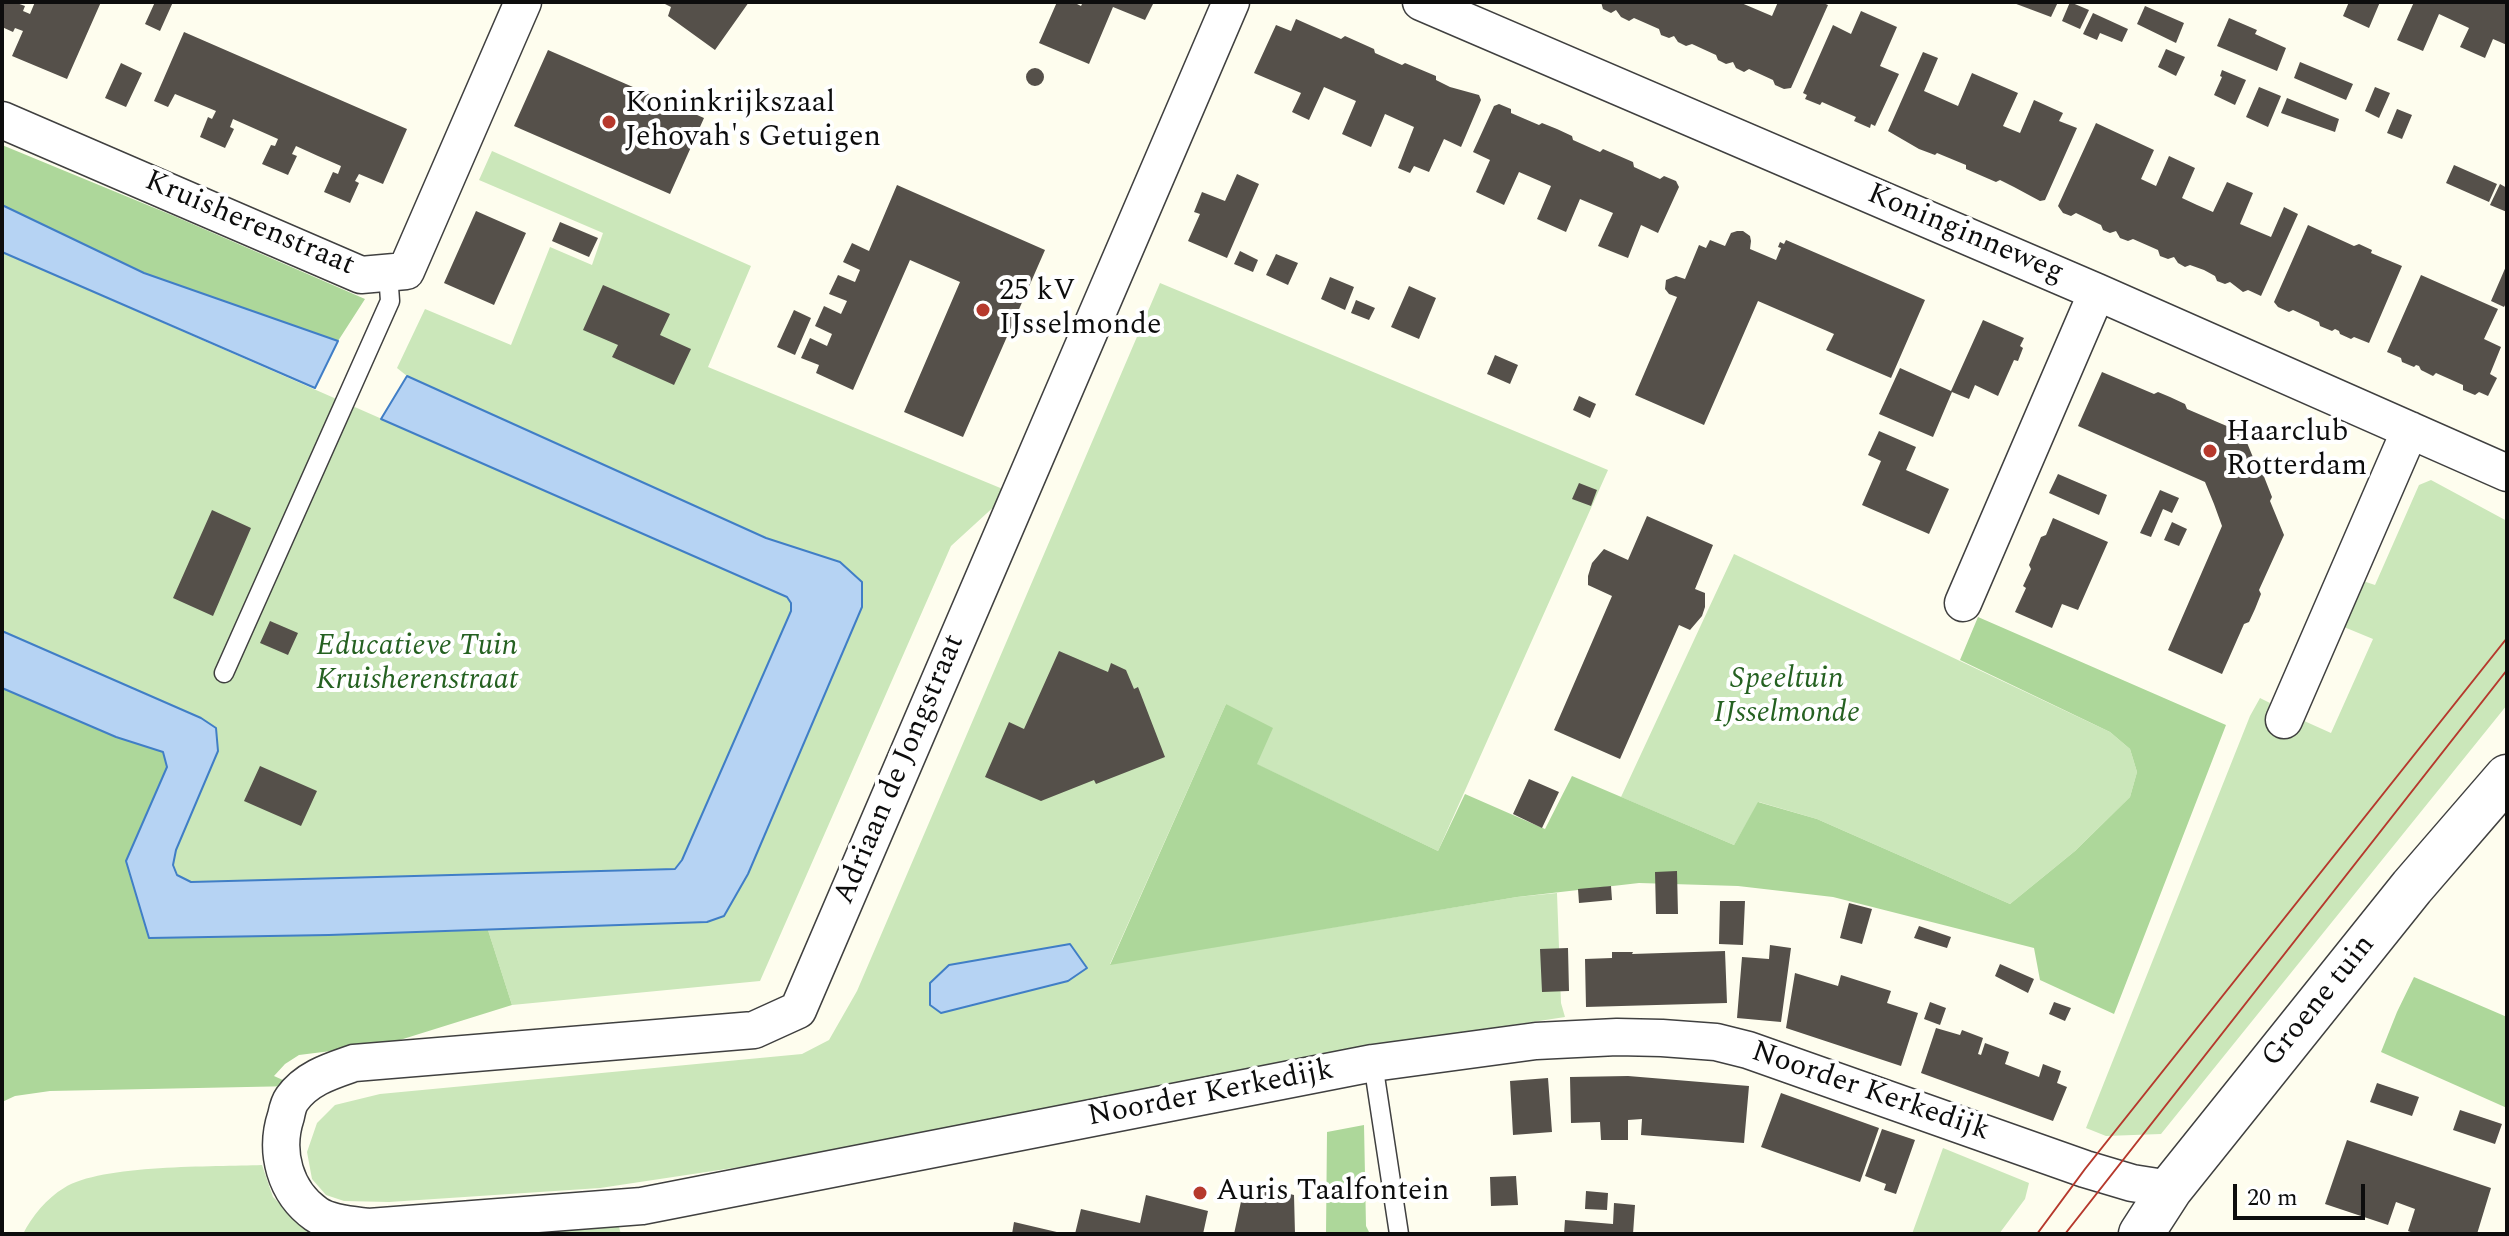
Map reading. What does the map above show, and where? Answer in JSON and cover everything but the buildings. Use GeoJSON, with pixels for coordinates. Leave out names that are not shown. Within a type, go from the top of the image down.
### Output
{"type":"FeatureCollection","features":[{"type":"Feature","properties":{"kind":"street","name":"Kruisherenstraat"},"geometry":{"type":"LineString","coordinates":[[2,120],[361,275],[406,271],[523,2]]}},
{"type":"Feature","properties":{"kind":"street","name":"Adriaan de Jongstraat"},"geometry":{"type":"LineString","coordinates":[[280,1148],[283,1123],[291,1099],[319,1075],[354,1063],[754,1030],[798,1010],[1231,2]]}},
{"type":"Feature","properties":{"kind":"street","name":"Koninginneweg"},"geometry":{"type":"LineString","coordinates":[[1421,2],[2097,292],[2507,473]]}},
{"type":"Feature","properties":{"kind":"street"},"geometry":{"type":"LineString","coordinates":[[1963,603],[2097,292]]}},
{"type":"Feature","properties":{"kind":"street"},"geometry":{"type":"LineString","coordinates":[[2284,720],[2410,430]]}},
{"type":"Feature","properties":{"kind":"street","name":"Groene tuin"},"geometry":{"type":"LineString","coordinates":[[2141,1234],[2151,1186],[2507,777]]}},
{"type":"Feature","properties":{"kind":"street","name":"Noorder Kerkedijk"},"geometry":{"type":"LineString","coordinates":[[280,1148],[285,1172],[296,1197],[318,1216],[345,1224],[369,1227],[642,1206],[1373,1063],[1536,1041],[1617,1037],[1716,1042],[1748,1050],[2085,1169],[2151,1186]]}},
{"type":"Feature","properties":{"kind":"lane"},"geometry":{"type":"LineString","coordinates":[[224,673],[390,301],[388,273]]}},
{"type":"Feature","properties":{"kind":"lane"},"geometry":{"type":"LineString","coordinates":[[1373,1063],[1399,1234]]}},
{"type":"Feature","properties":{"kind":"green space"},"geometry":{"type":"Polygon","coordinates":[[[2,145],[365,299],[338,341],[144,273],[2,205],[2,145]]]}},
{"type":"Feature","properties":{"kind":"green space"},"geometry":{"type":"Polygon","coordinates":[[[492,151],[751,266],[708,367],[1010,492],[951,546],[760,981],[512,1005],[488,930],[707,922],[724,916],[748,874],[862,607],[862,582],[840,562],[766,538],[407,376],[397,368],[425,309],[511,345],[550,247],[592,265],[603,233],[479,180],[492,151]]]}},
{"type":"Feature","properties":{"kind":"green space","name":"Educatieve Tuin Kruisherenstraat"},"geometry":{"type":"Polygon","coordinates":[[[2,252],[787,597],[791,611],[682,860],[675,869],[191,882],[177,875],[173,865],[176,850],[215,728],[201,718],[2,631],[2,252]]]}},
{"type":"Feature","properties":{"kind":"green space"},"geometry":{"type":"Polygon","coordinates":[[[1160,283],[1608,470],[1438,851],[1256,764],[1226,704],[1110,964],[1557,893],[1561,1003],[1565,1017],[1441,1036],[746,1166],[600,1188],[389,1202],[344,1201],[326,1195],[312,1179],[307,1152],[317,1123],[335,1105],[380,1094],[802,1054],[829,1040],[857,991],[1160,283]],[[1070,944],[1025,953],[930,1005],[1070,944]]]}},
{"type":"Feature","properties":{"kind":"green space"},"geometry":{"type":"Polygon","coordinates":[[[2431,480],[2507,521],[2507,705],[2161,1134],[2106,1136],[2086,1128],[2250,716],[2260,698],[2270,703],[2267,713],[2297,728],[2302,720],[2331,733],[2373,639],[2344,627],[2363,581],[2375,585],[2419,485],[2431,480]]]}},
{"type":"Feature","properties":{"kind":"green space","name":"Speeltuin IJsselmonde"},"geometry":{"type":"Polygon","coordinates":[[[1734,554],[2110,732],[2130,749],[2137,772],[2130,797],[2075,851],[2010,904],[1817,819],[1759,802],[1734,845],[1621,797],[1734,554]]]}},
{"type":"Feature","properties":{"kind":"green space"},"geometry":{"type":"Polygon","coordinates":[[[1978,617],[2226,725],[2114,1014],[2040,980],[2034,948],[1833,897],[1738,886],[1639,883],[1517,897],[1110,965],[1226,704],[1273,728],[1257,764],[1438,851],[1465,794],[1545,829],[1572,776],[1734,845],[1758,802],[1817,819],[2010,904],[2075,851],[2130,797],[2137,772],[2130,749],[2110,732],[1960,660],[1978,617]]]}},
{"type":"Feature","properties":{"kind":"green space"},"geometry":{"type":"Polygon","coordinates":[[[2,688],[116,737],[163,752],[167,767],[126,861],[329,935],[488,930],[512,1005],[387,1044],[299,1055],[274,1076],[296,1086],[50,1091],[15,1096],[2,1102],[2,688]]]}},
{"type":"Feature","properties":{"kind":"green space"},"geometry":{"type":"Polygon","coordinates":[[[2414,977],[2507,1017],[2507,1108],[2381,1052],[2414,977]]]}},
{"type":"Feature","properties":{"kind":"green space"},"geometry":{"type":"Polygon","coordinates":[[[1364,1125],[1366,1226],[1370,1234],[1326,1234],[1327,1132],[1364,1125]]]}},
{"type":"Feature","properties":{"kind":"green space"},"geometry":{"type":"Polygon","coordinates":[[[1943,1148],[2029,1183],[2025,1199],[1999,1234],[1912,1234],[1943,1148]]]}},
{"type":"Feature","properties":{"kind":"green space"},"geometry":{"type":"Polygon","coordinates":[[[262,1165],[273,1197],[305,1228],[317,1234],[23,1234],[35,1214],[52,1197],[81,1180],[159,1168],[262,1165]]]}},
{"type":"Feature","properties":{"kind":"green space"},"geometry":{"type":"Polygon","coordinates":[[[609,1225],[619,1227],[621,1234],[456,1234],[609,1225]]]}},
{"type":"Feature","properties":{"kind":"water"},"geometry":{"type":"Polygon","coordinates":[[[2,205],[144,273],[338,341],[315,388],[2,252],[2,205]]]}},
{"type":"Feature","properties":{"kind":"water"},"geometry":{"type":"Polygon","coordinates":[[[407,376],[766,538],[840,562],[862,582],[862,607],[748,874],[724,916],[707,922],[149,938],[126,861],[167,767],[163,752],[116,737],[2,688],[2,631],[201,718],[216,728],[218,751],[176,850],[173,865],[177,875],[191,882],[675,869],[682,860],[791,611],[791,603],[787,597],[381,419],[407,376]]]}},
{"type":"Feature","properties":{"kind":"water"},"geometry":{"type":"Polygon","coordinates":[[[1070,944],[1087,968],[1068,981],[941,1013],[930,1005],[930,983],[949,965],[1070,944]]]}},
{"type":"Feature","properties":{"kind":"tram line"},"geometry":{"type":"LineString","coordinates":[[2037,1234],[2085,1169],[2507,638]]}},
{"type":"Feature","properties":{"kind":"tram line"},"geometry":{"type":"LineString","coordinates":[[2065,1234],[2507,670]]}},
{"type":"Feature","properties":{"kind":"place","name":"Koninkrijkszaal Jehovah's Getuigen"},"geometry":{"type":"Point","coordinates":[609,122]}},
{"type":"Feature","properties":{"kind":"place","name":"25 kV IJsselmonde"},"geometry":{"type":"Point","coordinates":[983,310]}},
{"type":"Feature","properties":{"kind":"place","name":"Haarclub Rotterdam"},"geometry":{"type":"Point","coordinates":[2210,451]}},
{"type":"Feature","properties":{"kind":"place","name":"Auris Taalfontein"},"geometry":{"type":"Point","coordinates":[1200,1193]}}]}
